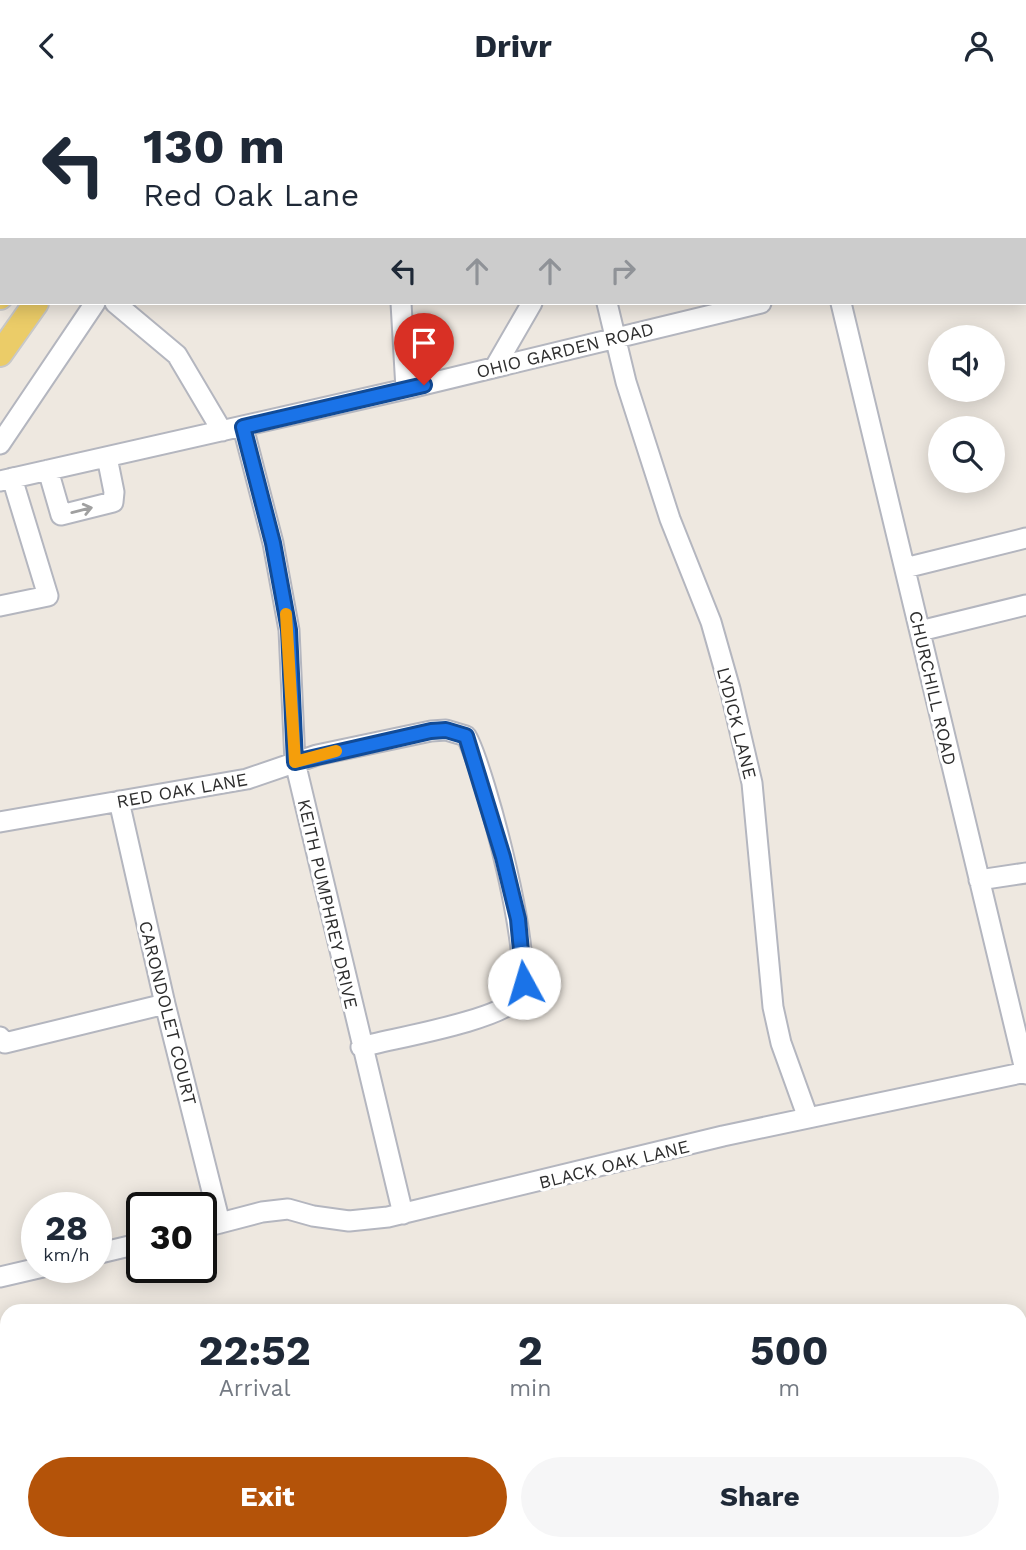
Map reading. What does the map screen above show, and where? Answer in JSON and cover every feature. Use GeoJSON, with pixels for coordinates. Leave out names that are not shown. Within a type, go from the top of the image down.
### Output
{"type":"FeatureCollection","features":[{"type":"Feature","properties":{"kind":"main road"},"geometry":{"type":"LineString","coordinates":[[0,354],[35,305]]}},
{"type":"Feature","properties":{"kind":"street"},"geometry":{"type":"LineString","coordinates":[[0,444],[94,305]]}},
{"type":"Feature","properties":{"kind":"street"},"geometry":{"type":"LineString","coordinates":[[401,305],[406,389]]}},
{"type":"Feature","properties":{"kind":"street"},"geometry":{"type":"LineString","coordinates":[[495,367],[531,305]]}},
{"type":"Feature","properties":{"kind":"street","name":"LYDICK LANE"},"geometry":{"type":"LineString","coordinates":[[607,305],[670,519],[710,622],[730,689],[752,783],[773,1007],[780,1043],[808,1118]]}},
{"type":"Feature","properties":{"kind":"street","name":"OHIO GARDEN ROAD"},"geometry":{"type":"LineString","coordinates":[[6,479],[243,427],[753,305]]}},
{"type":"Feature","properties":{"kind":"street","name":"CHURCHILL ROAD"},"geometry":{"type":"LineString","coordinates":[[841,305],[1026,1072]]}},
{"type":"Feature","properties":{"kind":"street"},"geometry":{"type":"LineString","coordinates":[[126,306],[177,355],[222,431]]}},
{"type":"Feature","properties":{"kind":"street","name":"KEITH PUMPHREY DRIVE"},"geometry":{"type":"LineString","coordinates":[[243,427],[273,543],[289,630],[295,762],[403,1214]]}},
{"type":"Feature","properties":{"kind":"street"},"geometry":{"type":"LineString","coordinates":[[48,470],[61,515],[113,502],[114,492],[107,457]]}},
{"type":"Feature","properties":{"kind":"street"},"geometry":{"type":"LineString","coordinates":[[0,606],[48,596],[6,479]]}},
{"type":"Feature","properties":{"kind":"street"},"geometry":{"type":"LineString","coordinates":[[905,568],[1026,538]]}},
{"type":"Feature","properties":{"kind":"street"},"geometry":{"type":"LineString","coordinates":[[920,631],[1026,605]]}},
{"type":"Feature","properties":{"kind":"street","name":"RED OAK LANE"},"geometry":{"type":"LineString","coordinates":[[0,821],[247,779],[295,762],[431,731],[446,730],[466,736],[503,857],[518,919],[524,983],[518,998],[487,1015],[362,1047]]}},
{"type":"Feature","properties":{"kind":"street","name":"CARONDOLET COURT"},"geometry":{"type":"LineString","coordinates":[[119,801],[204,1192]]}},
{"type":"Feature","properties":{"kind":"street"},"geometry":{"type":"LineString","coordinates":[[979,880],[1026,873]]}},
{"type":"Feature","properties":{"kind":"street"},"geometry":{"type":"LineString","coordinates":[[2,1040],[165,1004]]}},
{"type":"Feature","properties":{"kind":"street","name":"BLACK OAK LANE"},"geometry":{"type":"LineString","coordinates":[[217,1224],[262,1212],[288,1209],[349,1221],[403,1214],[808,1118],[1026,1072]]}},
{"type":"Feature","properties":{"kind":"street"},"geometry":{"type":"LineString","coordinates":[[0,1277],[21,1272]]}},
{"type":"Feature","properties":{"kind":"slow traffic"},"geometry":{"type":"LineString","coordinates":[[286,614],[295,762],[336,751]]}},
{"type":"Feature","properties":{"kind":"route"},"geometry":{"type":"LineString","coordinates":[[424,385],[243,427],[273,543],[289,630],[295,762],[431,731],[446,730],[466,736],[503,857],[518,919],[524,983]]}}]}
